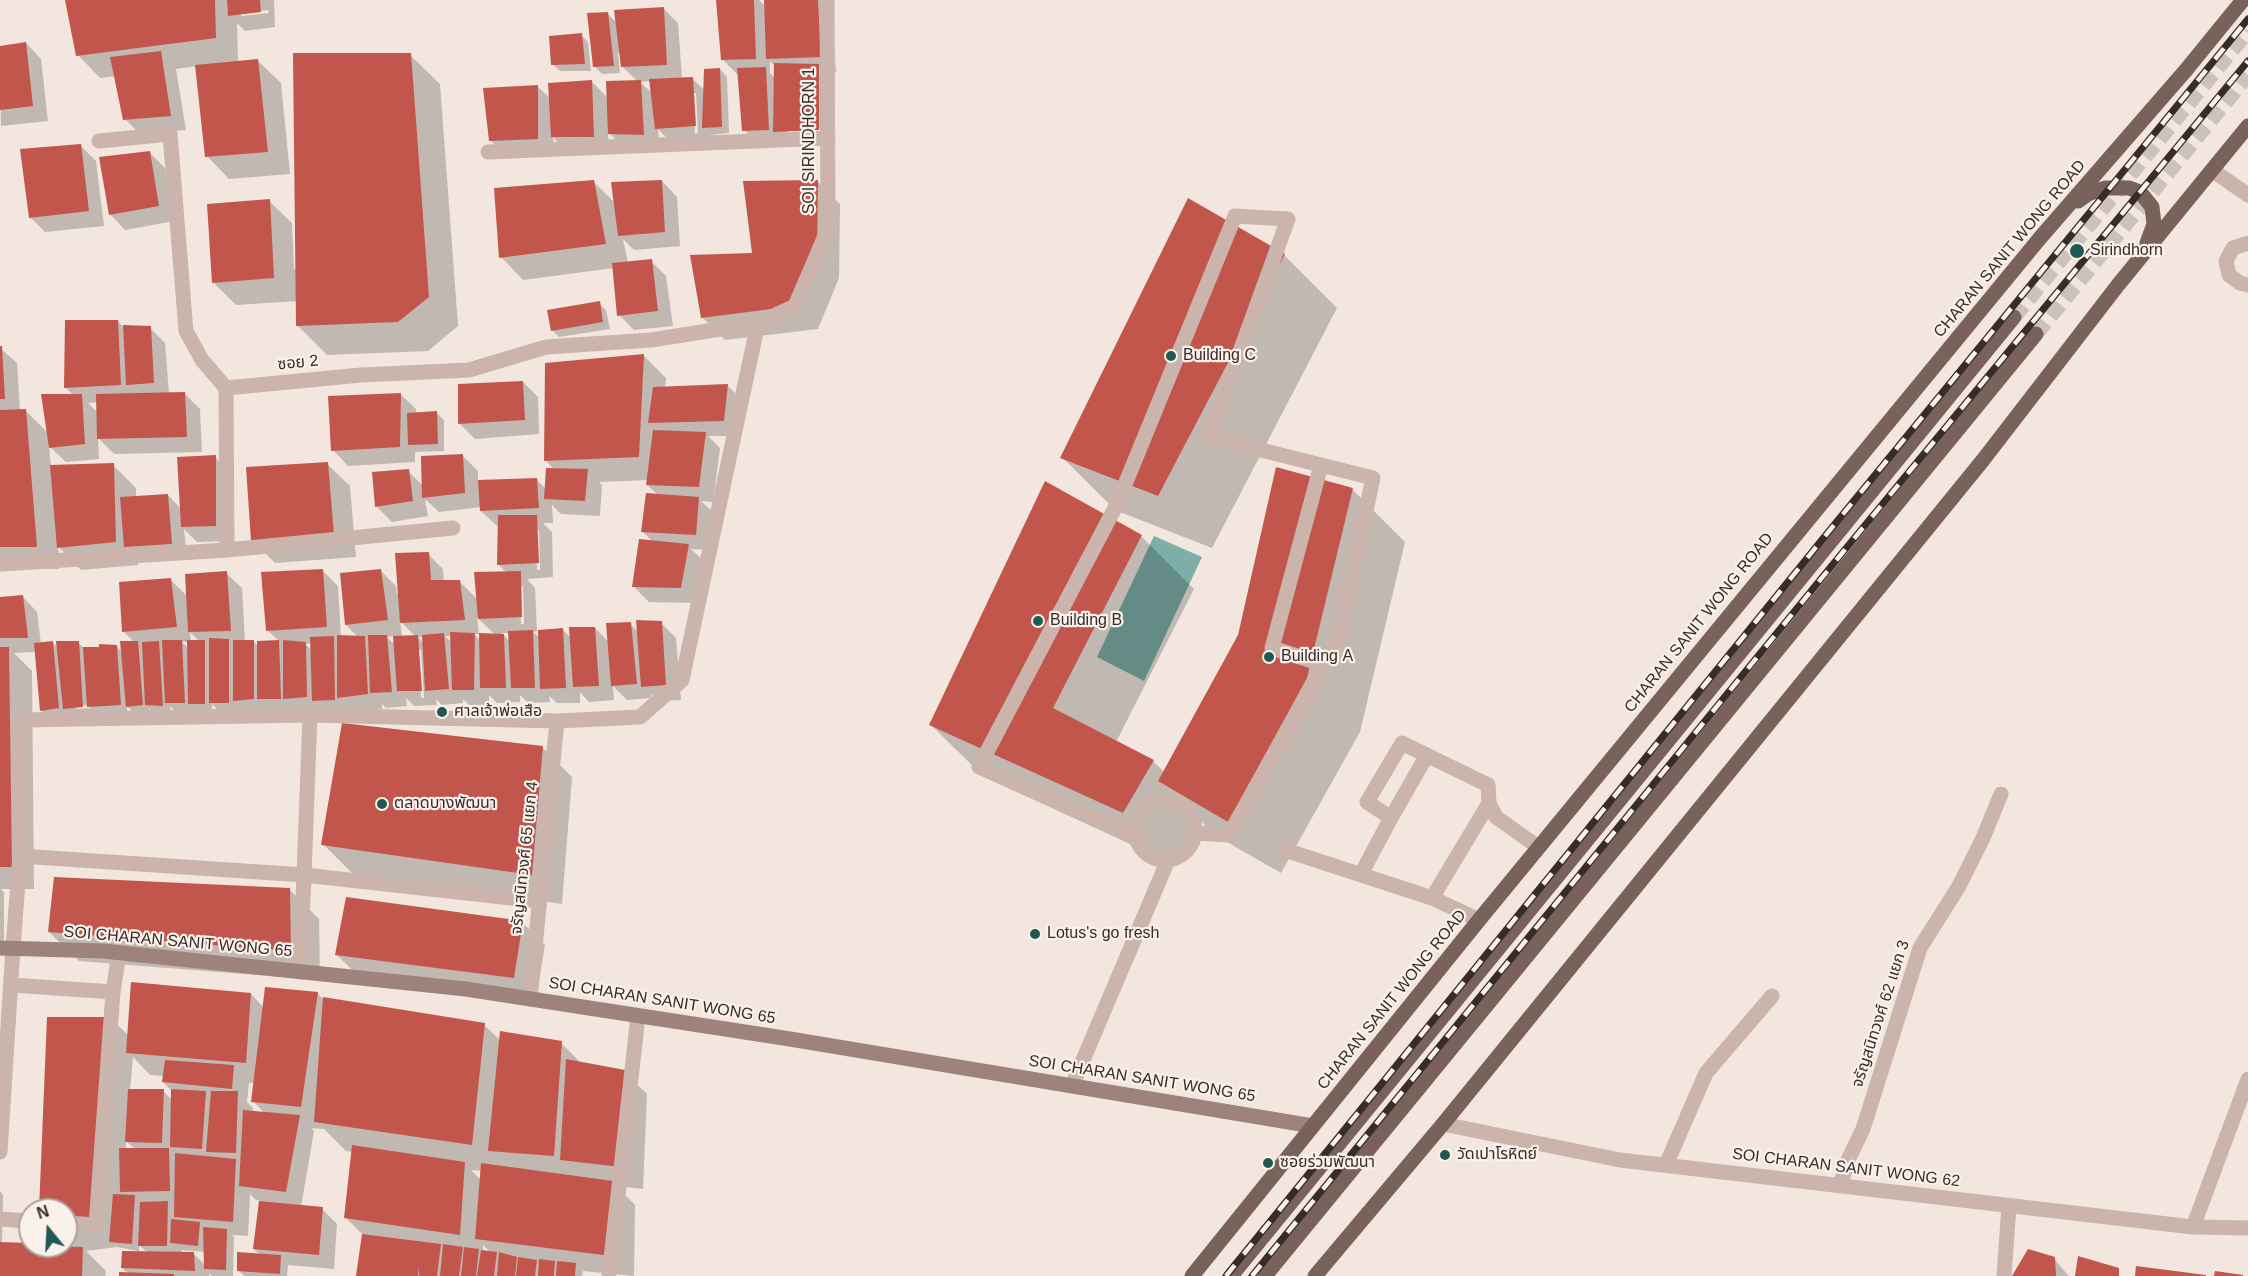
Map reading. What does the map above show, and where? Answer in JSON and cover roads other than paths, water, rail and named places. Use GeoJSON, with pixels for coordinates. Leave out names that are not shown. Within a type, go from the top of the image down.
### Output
{"type":"FeatureCollection","features":[{"type":"Feature","properties":{"kind":"main road","name":"CHARAN SANIT WONG ROAD"},"geometry":{"type":"LineString","coordinates":[[1192,1276],[1538,847],[2060,216],[2243,0]]}},
{"type":"Feature","properties":{"kind":"main road"},"geometry":{"type":"LineString","coordinates":[[1315,1276],[1443,1124],[1983,460],[2143,255],[2248,126]]}},
{"type":"Feature","properties":{"kind":"main road"},"geometry":{"type":"LineString","coordinates":[[2060,216],[2088,194],[2105,188],[2129,188],[2140,192],[2152,207],[2154,224],[2143,255]]}},
{"type":"Feature","properties":{"kind":"main road"},"geometry":{"type":"LineString","coordinates":[[1231,1276],[2014,317]]}},
{"type":"Feature","properties":{"kind":"main road"},"geometry":{"type":"LineString","coordinates":[[1266,1276],[2036,334]]}},
{"type":"Feature","properties":{"kind":"street","name":"SOI SIRINDHORN 1"},"geometry":{"type":"LineString","coordinates":[[758,323],[795,306],[828,229],[827,0]]}},
{"type":"Feature","properties":{"kind":"street"},"geometry":{"type":"LineString","coordinates":[[99,141],[170,134],[186,331],[202,360],[226,388],[227,550]]}},
{"type":"Feature","properties":{"kind":"street"},"geometry":{"type":"LineString","coordinates":[[488,153],[828,138]]}},
{"type":"Feature","properties":{"kind":"street"},"geometry":{"type":"LineString","coordinates":[[2212,170],[2248,195]]}},
{"type":"Feature","properties":{"kind":"street"},"geometry":{"type":"LineString","coordinates":[[1135,836],[979,767],[1117,504],[1236,216],[1288,219],[1209,437],[1373,478],[1338,641],[1229,835],[1195,833]]}},
{"type":"Feature","properties":{"kind":"street"},"geometry":{"type":"LineString","coordinates":[[2248,243],[2234,248],[2226,261],[2229,275],[2240,284],[2248,285]]}},
{"type":"Feature","properties":{"kind":"street"},"geometry":{"type":"LineString","coordinates":[[0,1152],[12,985],[7,948],[20,856],[19,720],[310,715],[557,721],[640,717],[682,680],[758,323]]}},
{"type":"Feature","properties":{"kind":"street","name":"ซอย 2"},"geometry":{"type":"LineString","coordinates":[[226,388],[361,375],[469,370],[546,347],[651,340],[758,323]]}},
{"type":"Feature","properties":{"kind":"street"},"geometry":{"type":"LineString","coordinates":[[1321,465],[1272,648],[1324,665]]}},
{"type":"Feature","properties":{"kind":"street"},"geometry":{"type":"LineString","coordinates":[[0,564],[227,550],[453,528]]}},
{"type":"Feature","properties":{"kind":"street"},"geometry":{"type":"LineString","coordinates":[[300,972],[310,715]]}},
{"type":"Feature","properties":{"kind":"street","name":"จรัญสนิทวงศ์ 65 แยก 4"},"geometry":{"type":"LineString","coordinates":[[530,999],[557,721]]}},
{"type":"Feature","properties":{"kind":"street"},"geometry":{"type":"LineString","coordinates":[[1391,818],[1367,802],[1402,743],[1488,785],[1488,802],[1496,817],[1538,847]]}},
{"type":"Feature","properties":{"kind":"street"},"geometry":{"type":"LineString","coordinates":[[1361,874],[1427,755]]}},
{"type":"Feature","properties":{"kind":"street","name":"จรัญสนิทวงศ์ 62 แยก 3"},"geometry":{"type":"LineString","coordinates":[[1840,1186],[1848,1160],[1863,1129],[1886,1049],[1920,948],[1959,886],[1983,838],[2001,794]]}},
{"type":"Feature","properties":{"kind":"street"},"geometry":{"type":"LineString","coordinates":[[1163,800],[1173,801],[1182,806],[1190,813],[1194,822],[1195,833],[1192,843],[1178,858],[1168,860],[1150,857],[1143,851],[1135,836],[1134,826],[1144,809],[1163,800]]}},
{"type":"Feature","properties":{"kind":"street"},"geometry":{"type":"LineString","coordinates":[[1432,898],[1488,802]]}},
{"type":"Feature","properties":{"kind":"street"},"geometry":{"type":"LineString","coordinates":[[1282,849],[1432,898],[1479,920]]}},
{"type":"Feature","properties":{"kind":"street"},"geometry":{"type":"LineString","coordinates":[[20,856],[304,875],[538,901]]}},
{"type":"Feature","properties":{"kind":"street"},"geometry":{"type":"LineString","coordinates":[[1072,1086],[1168,860]]}},
{"type":"Feature","properties":{"kind":"street","name":"SOI CHARAN SANIT WONG 65"},"geometry":{"type":"LineString","coordinates":[[7,948],[119,953],[466,989],[1313,1126]]}},
{"type":"Feature","properties":{"kind":"street"},"geometry":{"type":"LineString","coordinates":[[78,1224],[96,1225],[113,992],[119,953]]}},
{"type":"Feature","properties":{"kind":"street"},"geometry":{"type":"LineString","coordinates":[[12,985],[113,992]]}},
{"type":"Feature","properties":{"kind":"street"},"geometry":{"type":"LineString","coordinates":[[1666,1166],[1706,1073],[1772,996]]}},
{"type":"Feature","properties":{"kind":"street"},"geometry":{"type":"LineString","coordinates":[[609,1276],[638,1016]]}},
{"type":"Feature","properties":{"kind":"street"},"geometry":{"type":"LineString","coordinates":[[2193,1227],[2248,1079]]}},
{"type":"Feature","properties":{"kind":"street","name":"SOI CHARAN SANIT WONG 62"},"geometry":{"type":"LineString","coordinates":[[1443,1124],[1620,1160],[1666,1166],[2193,1227],[2248,1228]]}},
{"type":"Feature","properties":{"kind":"street"},"geometry":{"type":"LineString","coordinates":[[2004,1276],[2009,1206]]}},
{"type":"Feature","properties":{"kind":"street"},"geometry":{"type":"LineString","coordinates":[[0,1218],[18,1220]]}},
{"type":"Feature","properties":{"kind":"water"},"geometry":{"type":"Polygon","coordinates":[[[1154,536],[1202,557],[1144,681],[1097,657],[1154,536]]]}},
{"type":"Feature","properties":{"kind":"tunnel"},"geometry":{"type":"LineString","coordinates":[[2014,317],[2248,31]]}},
{"type":"Feature","properties":{"kind":"tunnel"},"geometry":{"type":"LineString","coordinates":[[2036,334],[2248,75]]}},
{"type":"Feature","properties":{"kind":"railway"},"geometry":{"type":"LineString","coordinates":[[1226,1276],[1821,541],[2248,19]]}},
{"type":"Feature","properties":{"kind":"railway"},"geometry":{"type":"LineString","coordinates":[[1252,1276],[1843,552],[2248,61]]}},
{"type":"Feature","properties":{"kind":"place","name":"Sirindhorn"},"geometry":{"type":"Point","coordinates":[2077,251]}},
{"type":"Feature","properties":{"kind":"place","name":"Building C"},"geometry":{"type":"Point","coordinates":[1171,356]}},
{"type":"Feature","properties":{"kind":"place","name":"Building B"},"geometry":{"type":"Point","coordinates":[1038,621]}},
{"type":"Feature","properties":{"kind":"place","name":"Building A"},"geometry":{"type":"Point","coordinates":[1269,657]}},
{"type":"Feature","properties":{"kind":"place","name":"ศาลเจ้าพ่อเสือ"},"geometry":{"type":"Point","coordinates":[442,712]}},
{"type":"Feature","properties":{"kind":"place","name":"ตลาดบางพัฒนา"},"geometry":{"type":"Point","coordinates":[382,804]}},
{"type":"Feature","properties":{"kind":"place","name":"Lotus's go fresh"},"geometry":{"type":"Point","coordinates":[1035,934]}},
{"type":"Feature","properties":{"kind":"place","name":"วัดเปาโรหิตย์"},"geometry":{"type":"Point","coordinates":[1445,1155]}},
{"type":"Feature","properties":{"kind":"place","name":"ซอยร่วมพัฒนา"},"geometry":{"type":"Point","coordinates":[1268,1163]}}]}
